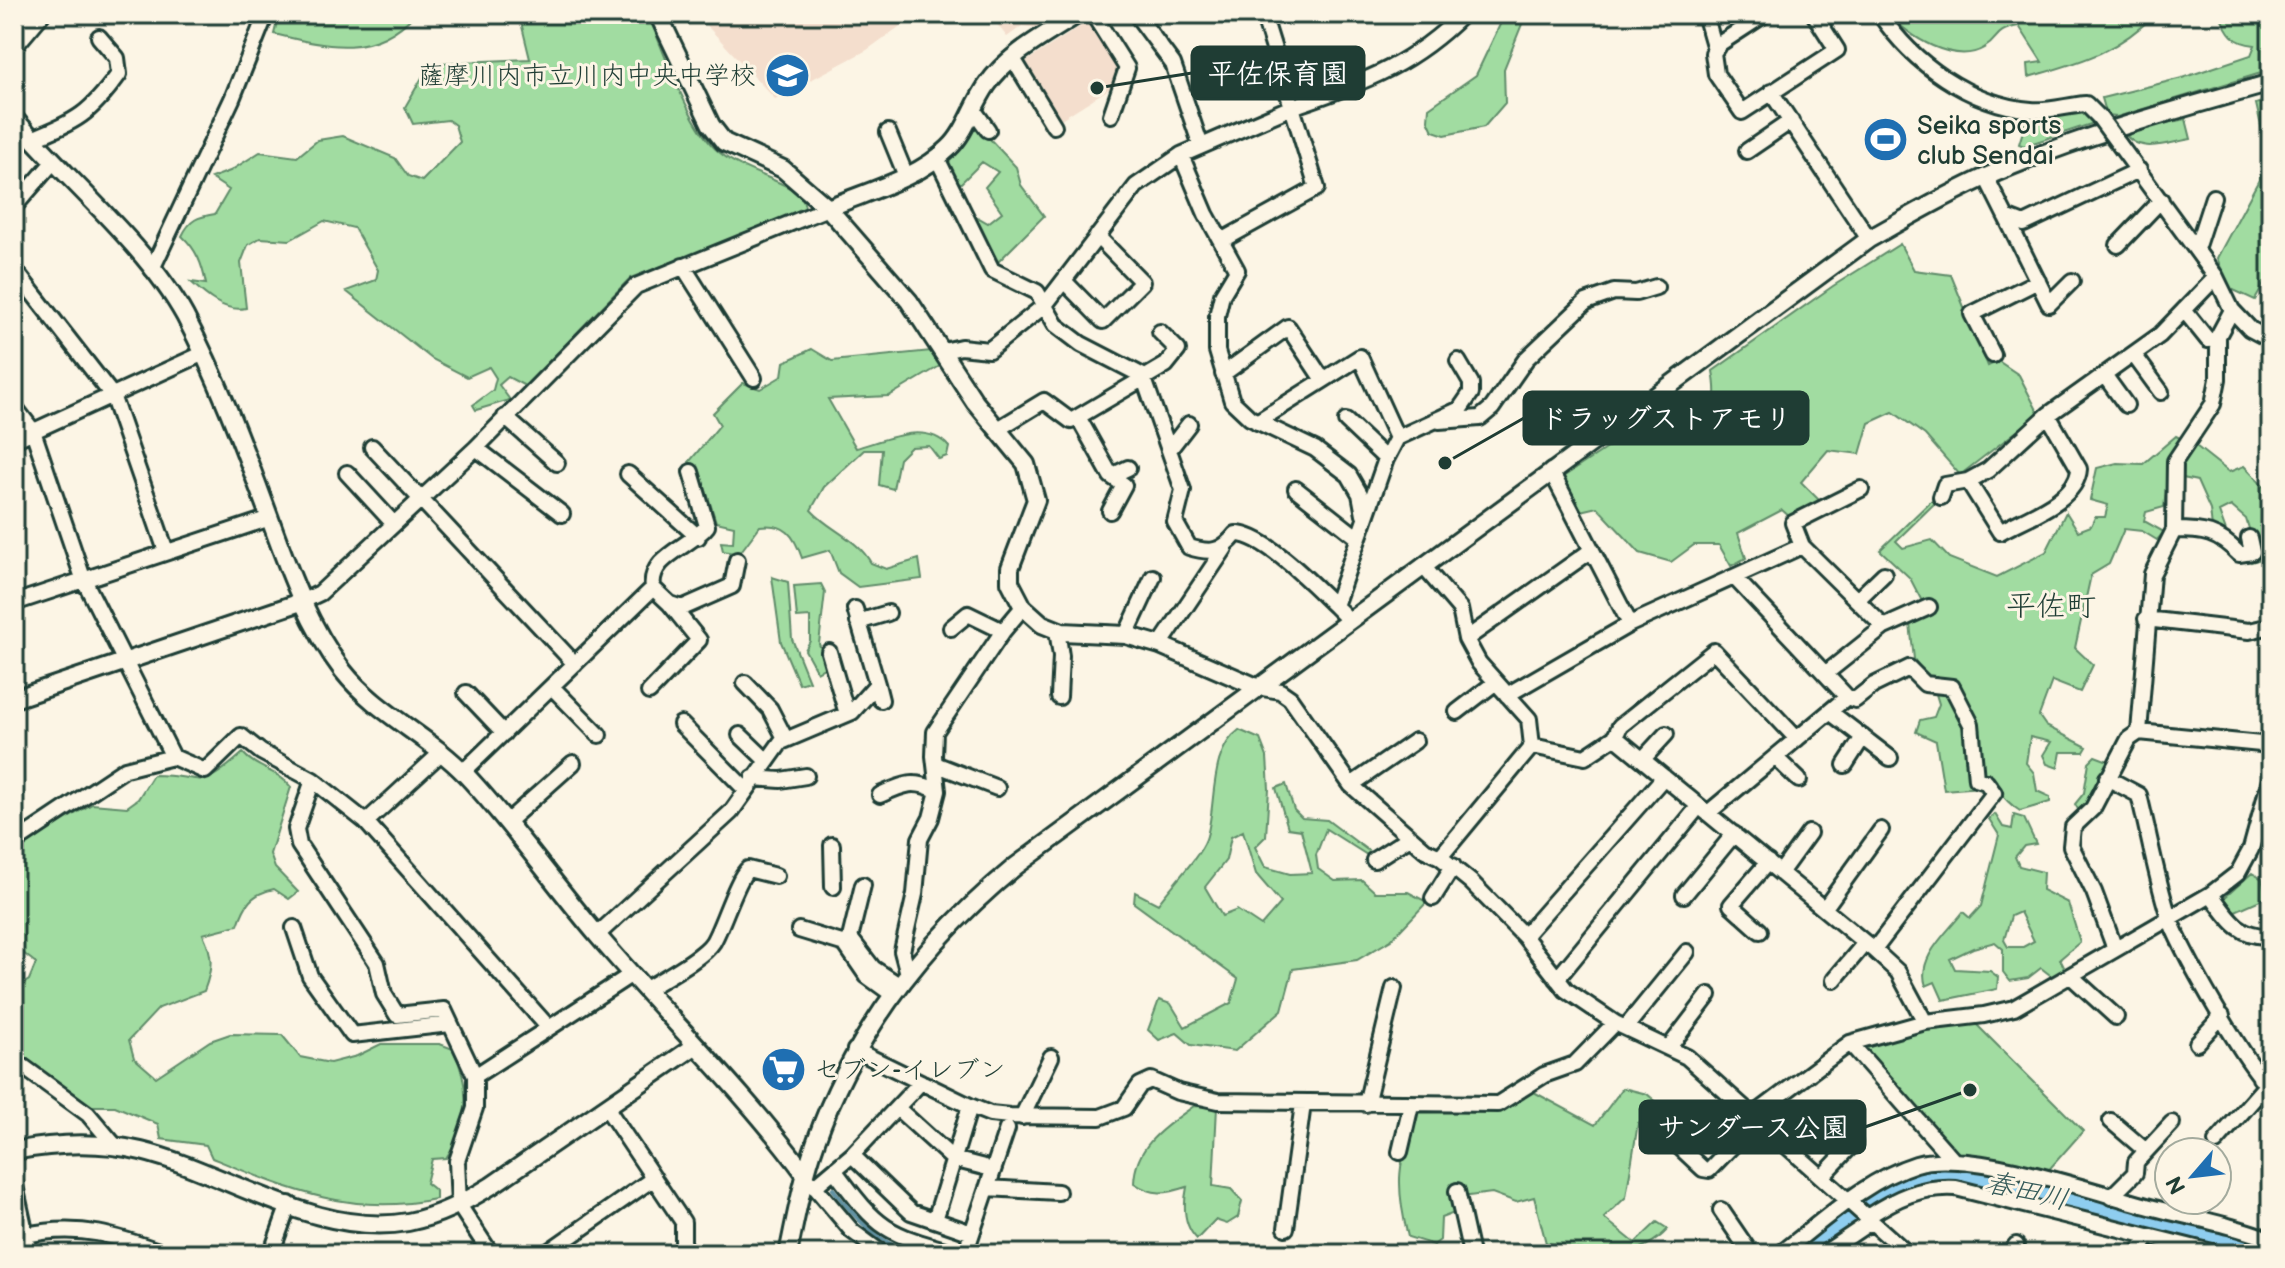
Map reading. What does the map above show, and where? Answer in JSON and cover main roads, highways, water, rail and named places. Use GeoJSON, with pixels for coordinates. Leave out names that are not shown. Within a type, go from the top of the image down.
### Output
{"type":"FeatureCollection","features":[{"type":"Feature","properties":{"kind":"waterway","name":"春田川"},"geometry":{"type":"LineString","coordinates":[[1807,1254],[1877,1196],[1893,1186],[1928,1175],[1985,1178],[2055,1192],[2264,1254]]}},
{"type":"Feature","properties":{"kind":"waterway"},"geometry":{"type":"LineString","coordinates":[[833,1189],[879,1237],[916,1254]]}},
{"type":"Feature","properties":{"kind":"waterway"},"geometry":{"type":"LineString","coordinates":[[2264,1254],[2271,1246]]}},
{"type":"Feature","properties":{"kind":"place","name":"薩摩川内市立川内中央中学校"},"geometry":{"type":"Point","coordinates":[787,75]}},
{"type":"Feature","properties":{"kind":"place","name":"平佐保育園"},"geometry":{"type":"Point","coordinates":[1097,88]}},
{"type":"Feature","properties":{"kind":"place","name":"Seika sports club Sendai"},"geometry":{"type":"Point","coordinates":[1886,140]}},
{"type":"Feature","properties":{"kind":"place","name":"ドラッグストアモリ"},"geometry":{"type":"Point","coordinates":[1445,463]}},
{"type":"Feature","properties":{"kind":"place","name":"セブン-イレブン"},"geometry":{"type":"Point","coordinates":[783,1069]}},
{"type":"Feature","properties":{"kind":"place","name":"サンダース公園"},"geometry":{"type":"Point","coordinates":[1970,1090]}},
{"type":"Feature","properties":{"kind":"district","name":"平佐町"},"geometry":{"type":"Point","coordinates":[2051,606]}}]}
